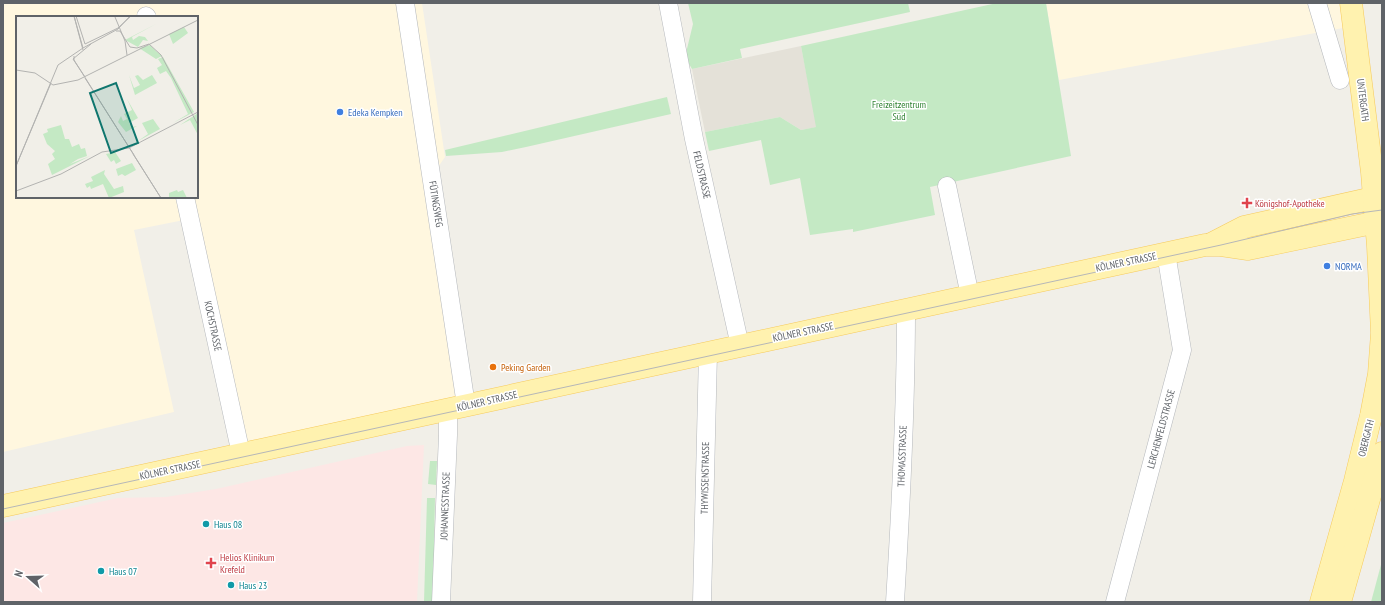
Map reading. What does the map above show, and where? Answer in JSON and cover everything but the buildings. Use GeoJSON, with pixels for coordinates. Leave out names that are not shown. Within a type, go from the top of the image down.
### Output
{"type":"FeatureCollection","features":[{"type":"Feature","properties":{"kind":"main road","name":"UNTERGATH"},"geometry":{"type":"LineString","coordinates":[[1351,3],[1371,164],[1378,197]]}},
{"type":"Feature","properties":{"kind":"main road","name":"KÖLNER STRASSE"},"geometry":{"type":"LineString","coordinates":[[1211,244],[1244,228],[1378,197]]}},
{"type":"Feature","properties":{"kind":"main road","name":"OBERGATH"},"geometry":{"type":"LineString","coordinates":[[1321,602],[1357,474],[1371,416],[1379,374],[1382,333],[1378,197]]}},
{"type":"Feature","properties":{"kind":"main road","name":"KÖLNER STRASSE"},"geometry":{"type":"LineString","coordinates":[[3,506],[1166,253],[1211,244],[1221,244],[1248,250],[1379,221]]}},
{"type":"Feature","properties":{"kind":"main road","name":"OBERGATH"},"geometry":{"type":"LineString","coordinates":[[1340,602],[1382,453]]}},
{"type":"Feature","properties":{"kind":"street","name":"FÜTINGSWEG"},"geometry":{"type":"LineString","coordinates":[[405,3],[457,408]]}},
{"type":"Feature","properties":{"kind":"street","name":"FELDSTRASSE"},"geometry":{"type":"LineString","coordinates":[[668,3],[694,139],[740,346]]}},
{"type":"Feature","properties":{"kind":"street","name":"UNTERGATH"},"geometry":{"type":"LineString","coordinates":[[1317,3],[1340,80]]}},
{"type":"Feature","properties":{"kind":"street"},"geometry":{"type":"LineString","coordinates":[[948,186],[970,296]]}},
{"type":"Feature","properties":{"kind":"street","name":"KOCHSTRASSE"},"geometry":{"type":"LineString","coordinates":[[186,198],[241,454]]}},
{"type":"Feature","properties":{"kind":"street","name":"LERCHENFELDSTRASSE"},"geometry":{"type":"LineString","coordinates":[[1115,602],[1182,350],[1166,253]]}},
{"type":"Feature","properties":{"kind":"street","name":"THOMASSTRASSE"},"geometry":{"type":"LineString","coordinates":[[895,602],[904,423],[907,334],[906,310]]}},
{"type":"Feature","properties":{"kind":"street","name":"THYWISSENSTRASSE"},"geometry":{"type":"LineString","coordinates":[[702,602],[708,353]]}},
{"type":"Feature","properties":{"kind":"street","name":"JOHANNESSTRASSE"},"geometry":{"type":"LineString","coordinates":[[441,602],[448,434],[457,408]]}},
{"type":"Feature","properties":{"kind":"shaded area"},"geometry":{"type":"Polygon","coordinates":[[[3,3],[422,3],[445,157],[425,186],[457,399],[233,447],[184,220],[134,230],[174,412],[3,452],[3,3]]]}},
{"type":"Feature","properties":{"kind":"shaded area"},"geometry":{"type":"Polygon","coordinates":[[[1046,3],[1341,3],[1343,28],[1059,80],[1046,3]]]}},
{"type":"Feature","properties":{"kind":"shaded area"},"geometry":{"type":"Polygon","coordinates":[[[801,46],[817,127],[801,130],[780,117],[705,132],[692,69],[801,46]]]}},
{"type":"Feature","properties":{"kind":"shaded area","name":"Helios Klinikum Krefeld"},"geometry":{"type":"Polygon","coordinates":[[[424,445],[417,602],[3,602],[3,523],[118,498],[166,497],[216,489],[407,446],[424,445]]]}},
{"type":"Feature","properties":{"kind":"green space"},"geometry":{"type":"Polygon","coordinates":[[[688,3],[908,3],[910,12],[740,49],[742,58],[692,69],[685,57],[693,24],[688,3]]]}},
{"type":"Feature","properties":{"kind":"green space","name":"Freizeitzentrum Süd"},"geometry":{"type":"Polygon","coordinates":[[[997,3],[1046,3],[1071,156],[930,187],[935,215],[853,232],[853,229],[810,235],[800,178],[770,185],[761,140],[709,151],[705,132],[780,117],[801,130],[816,127],[801,46],[997,3]]]}},
{"type":"Feature","properties":{"kind":"green space"},"geometry":{"type":"Polygon","coordinates":[[[667,97],[671,114],[502,152],[446,156],[445,150],[667,97]]]}},
{"type":"Feature","properties":{"kind":"green space"},"geometry":{"type":"Polygon","coordinates":[[[430,461],[437,461],[436,485],[428,484],[430,461]]]}},
{"type":"Feature","properties":{"kind":"green space"},"geometry":{"type":"Polygon","coordinates":[[[427,498],[435,498],[433,602],[424,602],[427,498]]]}},
{"type":"Feature","properties":{"kind":"green space"},"geometry":{"type":"Polygon","coordinates":[[[1382,561],[1382,602],[1371,602],[1382,561]]]}},
{"type":"Feature","properties":{"kind":"tram line"},"geometry":{"type":"LineString","coordinates":[[3,509],[1221,245],[1352,214],[1382,210]]}},
{"type":"Feature","properties":{"kind":"place","name":"Edeka Kempken"},"geometry":{"type":"Point","coordinates":[340,112]}},
{"type":"Feature","properties":{"kind":"place","name":"Königshof-Apotheke"},"geometry":{"type":"Point","coordinates":[1247,203]}},
{"type":"Feature","properties":{"kind":"place","name":"NORMA"},"geometry":{"type":"Point","coordinates":[1327,266]}},
{"type":"Feature","properties":{"kind":"place","name":"Peking Garden"},"geometry":{"type":"Point","coordinates":[493,367]}},
{"type":"Feature","properties":{"kind":"place","name":"Haus 08"},"geometry":{"type":"Point","coordinates":[206,524]}},
{"type":"Feature","properties":{"kind":"place","name":"Helios Klinikum Krefeld"},"geometry":{"type":"Point","coordinates":[211,563]}},
{"type":"Feature","properties":{"kind":"place","name":"Haus 07"},"geometry":{"type":"Point","coordinates":[101,571]}},
{"type":"Feature","properties":{"kind":"place","name":"Haus 23"},"geometry":{"type":"Point","coordinates":[231,585]}}]}
